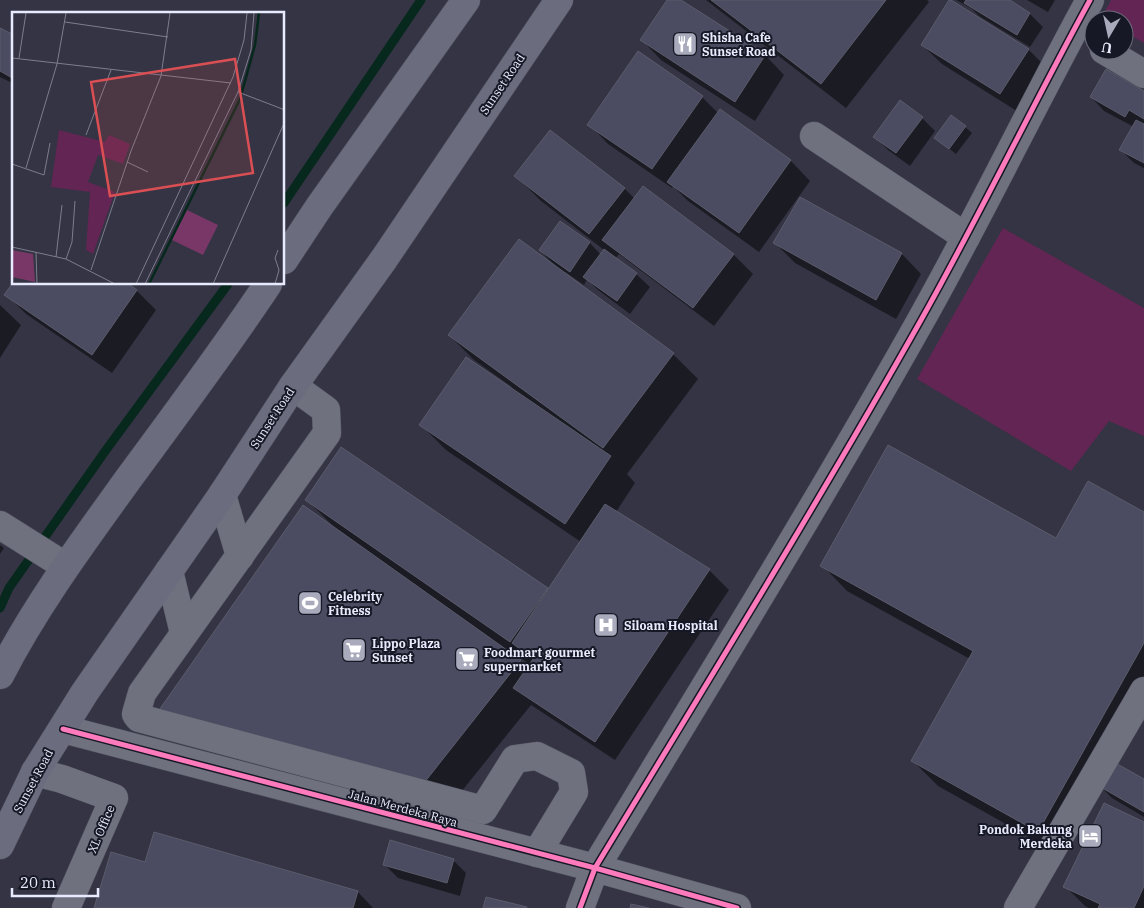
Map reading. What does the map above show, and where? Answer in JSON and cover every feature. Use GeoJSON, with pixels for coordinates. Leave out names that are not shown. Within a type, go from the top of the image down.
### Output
{"type":"FeatureCollection","features":[{"type":"Feature","properties":{"kind":"highway"},"geometry":{"type":"LineString","coordinates":[[285,259],[466,0]]}},
{"type":"Feature","properties":{"kind":"highway","name":"Sunset Road"},"geometry":{"type":"LineString","coordinates":[[0,845],[35,772],[85,692],[222,495],[293,386],[384,259],[559,0]]}},
{"type":"Feature","properties":{"kind":"highway"},"geometry":{"type":"LineString","coordinates":[[0,675],[7,643],[225,347],[267,285]]}},
{"type":"Feature","properties":{"kind":"street"},"geometry":{"type":"LineString","coordinates":[[580,908],[595,868],[818,498],[922,318],[966,237],[1083,37],[1090,0]]}},
{"type":"Feature","properties":{"kind":"street"},"geometry":{"type":"LineString","coordinates":[[1121,60],[1144,74]]}},
{"type":"Feature","properties":{"kind":"street"},"geometry":{"type":"LineString","coordinates":[[814,136],[966,237]]}},
{"type":"Feature","properties":{"kind":"street"},"geometry":{"type":"LineString","coordinates":[[293,386],[326,410],[327,433],[142,693],[136,714],[140,718],[483,810],[515,759],[537,756],[571,773],[574,792],[537,853]]}},
{"type":"Feature","properties":{"kind":"street"},"geometry":{"type":"LineString","coordinates":[[222,495],[240,556]]}},
{"type":"Feature","properties":{"kind":"street"},"geometry":{"type":"LineString","coordinates":[[0,524],[65,566]]}},
{"type":"Feature","properties":{"kind":"street"},"geometry":{"type":"LineString","coordinates":[[169,571],[184,634]]}},
{"type":"Feature","properties":{"kind":"street"},"geometry":{"type":"LineString","coordinates":[[1018,908],[1144,691]]}},
{"type":"Feature","properties":{"kind":"street","name":"Jalan Merdeka Raya"},"geometry":{"type":"LineString","coordinates":[[63,729],[595,868],[737,908]]}},
{"type":"Feature","properties":{"kind":"street","name":"XL Office"},"geometry":{"type":"LineString","coordinates":[[35,772],[62,779],[114,798],[66,908]]}},
{"type":"Feature","properties":{"kind":"shaded area"},"geometry":{"type":"Polygon","coordinates":[[[1111,0],[1144,0],[1144,43],[1134,38],[1134,10],[1106,10],[1111,0]]]}},
{"type":"Feature","properties":{"kind":"shaded area"},"geometry":{"type":"Polygon","coordinates":[[[1003,228],[1144,308],[1144,436],[1109,421],[1071,471],[917,379],[1003,228]]]}},
{"type":"Feature","properties":{"kind":"building"},"geometry":{"type":"Polygon","coordinates":[[[667,0],[681,0],[766,54],[735,102],[640,40],[667,0]]]}},
{"type":"Feature","properties":{"kind":"building"},"geometry":{"type":"Polygon","coordinates":[[[711,0],[886,0],[821,84],[711,0]]]}},
{"type":"Feature","properties":{"kind":"building"},"geometry":{"type":"Polygon","coordinates":[[[949,0],[1029,49],[1000,94],[921,45],[949,0]]]}},
{"type":"Feature","properties":{"kind":"building"},"geometry":{"type":"Polygon","coordinates":[[[966,0],[1010,0],[1030,13],[1017,35],[964,3],[966,0]]]}},
{"type":"Feature","properties":{"kind":"building"},"geometry":{"type":"Polygon","coordinates":[[[0,28],[12,34],[12,78],[0,71],[0,28]]]}},
{"type":"Feature","properties":{"kind":"building"},"geometry":{"type":"Polygon","coordinates":[[[638,51],[703,96],[652,169],[587,125],[638,51]]]}},
{"type":"Feature","properties":{"kind":"building"},"geometry":{"type":"Polygon","coordinates":[[[1106,69],[1144,91],[1144,119],[1129,110],[1125,117],[1090,97],[1106,69]]]}},
{"type":"Feature","properties":{"kind":"building"},"geometry":{"type":"Polygon","coordinates":[[[900,100],[923,117],[896,153],[873,137],[900,100]]]}},
{"type":"Feature","properties":{"kind":"building"},"geometry":{"type":"Polygon","coordinates":[[[720,109],[791,160],[739,233],[667,182],[720,109]]]}},
{"type":"Feature","properties":{"kind":"building"},"geometry":{"type":"Polygon","coordinates":[[[951,115],[966,126],[949,149],[934,138],[951,115]]]}},
{"type":"Feature","properties":{"kind":"building"},"geometry":{"type":"Polygon","coordinates":[[[1136,120],[1144,124],[1144,163],[1119,150],[1136,120]]]}},
{"type":"Feature","properties":{"kind":"building"},"geometry":{"type":"Polygon","coordinates":[[[550,130],[625,188],[589,234],[514,176],[550,130]]]}},
{"type":"Feature","properties":{"kind":"building"},"geometry":{"type":"Polygon","coordinates":[[[643,186],[734,254],[693,308],[602,240],[643,186]]]}},
{"type":"Feature","properties":{"kind":"building"},"geometry":{"type":"Polygon","coordinates":[[[800,197],[902,253],[876,300],[773,243],[800,197]]]}},
{"type":"Feature","properties":{"kind":"building"},"geometry":{"type":"Polygon","coordinates":[[[560,221],[590,242],[570,272],[539,250],[560,221]]]}},
{"type":"Feature","properties":{"kind":"building"},"geometry":{"type":"Polygon","coordinates":[[[519,239],[674,353],[603,448],[448,335],[519,239]]]}},
{"type":"Feature","properties":{"kind":"building"},"geometry":{"type":"Polygon","coordinates":[[[604,249],[637,273],[617,301],[583,277],[604,249]]]}},
{"type":"Feature","properties":{"kind":"building"},"geometry":{"type":"Polygon","coordinates":[[[12,284],[130,285],[137,290],[92,355],[4,295],[12,284]]]}},
{"type":"Feature","properties":{"kind":"building"},"geometry":{"type":"Polygon","coordinates":[[[466,357],[611,456],[565,524],[419,425],[466,357]]]}},
{"type":"Feature","properties":{"kind":"building"},"geometry":{"type":"Polygon","coordinates":[[[888,445],[1056,538],[1088,481],[1144,512],[1144,643],[1038,832],[911,761],[973,651],[820,566],[888,445]]]}},
{"type":"Feature","properties":{"kind":"building"},"geometry":{"type":"Polygon","coordinates":[[[341,447],[548,588],[510,642],[305,500],[341,447]]]}},
{"type":"Feature","properties":{"kind":"building"},"geometry":{"type":"Polygon","coordinates":[[[605,504],[710,569],[595,742],[513,688],[533,659],[512,643],[605,504]]]}},
{"type":"Feature","properties":{"kind":"building","name":"Lippo Plaza Sunset"},"geometry":{"type":"Polygon","coordinates":[[[303,505],[521,660],[424,783],[157,713],[303,505]]]}},
{"type":"Feature","properties":{"kind":"building"},"geometry":{"type":"Polygon","coordinates":[[[1112,761],[1144,779],[1144,812],[1097,785],[1112,761]]]}},
{"type":"Feature","properties":{"kind":"building"},"geometry":{"type":"Polygon","coordinates":[[[1104,803],[1144,822],[1144,886],[1134,908],[1098,908],[1100,904],[1063,887],[1104,803]]]}},
{"type":"Feature","properties":{"kind":"building"},"geometry":{"type":"Polygon","coordinates":[[[154,832],[358,891],[353,908],[94,908],[111,852],[145,862],[154,832]]]}},
{"type":"Feature","properties":{"kind":"building"},"geometry":{"type":"Polygon","coordinates":[[[390,840],[454,859],[447,883],[383,865],[390,840]]]}},
{"type":"Feature","properties":{"kind":"building"},"geometry":{"type":"Polygon","coordinates":[[[486,897],[527,907],[527,908],[483,908],[486,897]]]}},
{"type":"Feature","properties":{"kind":"building"},"geometry":{"type":"Polygon","coordinates":[[[631,904],[649,908],[630,908],[631,904]]]}},
{"type":"Feature","properties":{"kind":"waterway"},"geometry":{"type":"LineString","coordinates":[[285,202],[421,0]]}},
{"type":"Feature","properties":{"kind":"waterway"},"geometry":{"type":"LineString","coordinates":[[0,608],[9,588],[106,450],[227,285]]}},
{"type":"Feature","properties":{"kind":"cycle path"},"geometry":{"type":"LineString","coordinates":[[580,908],[595,868],[801,527],[921,320],[1090,0]]}},
{"type":"Feature","properties":{"kind":"cycle path"},"geometry":{"type":"LineString","coordinates":[[63,729],[595,868],[737,908]]}},
{"type":"Feature","properties":{"kind":"place","name":"Shisha Cafe Sunset Road"},"geometry":{"type":"Point","coordinates":[685,44]}},
{"type":"Feature","properties":{"kind":"place","name":"Celebrity Fitness"},"geometry":{"type":"Point","coordinates":[310,603]}},
{"type":"Feature","properties":{"kind":"place","name":"Siloam Hospital"},"geometry":{"type":"Point","coordinates":[606,625]}},
{"type":"Feature","properties":{"kind":"place","name":"Lippo Plaza Sunset"},"geometry":{"type":"Point","coordinates":[354,650]}},
{"type":"Feature","properties":{"kind":"place","name":"Foodmart gourmet supermarket"},"geometry":{"type":"Point","coordinates":[467,659]}},
{"type":"Feature","properties":{"kind":"place","name":"Pondok Bakung Merdeka"},"geometry":{"type":"Point","coordinates":[1090,836]}}]}
